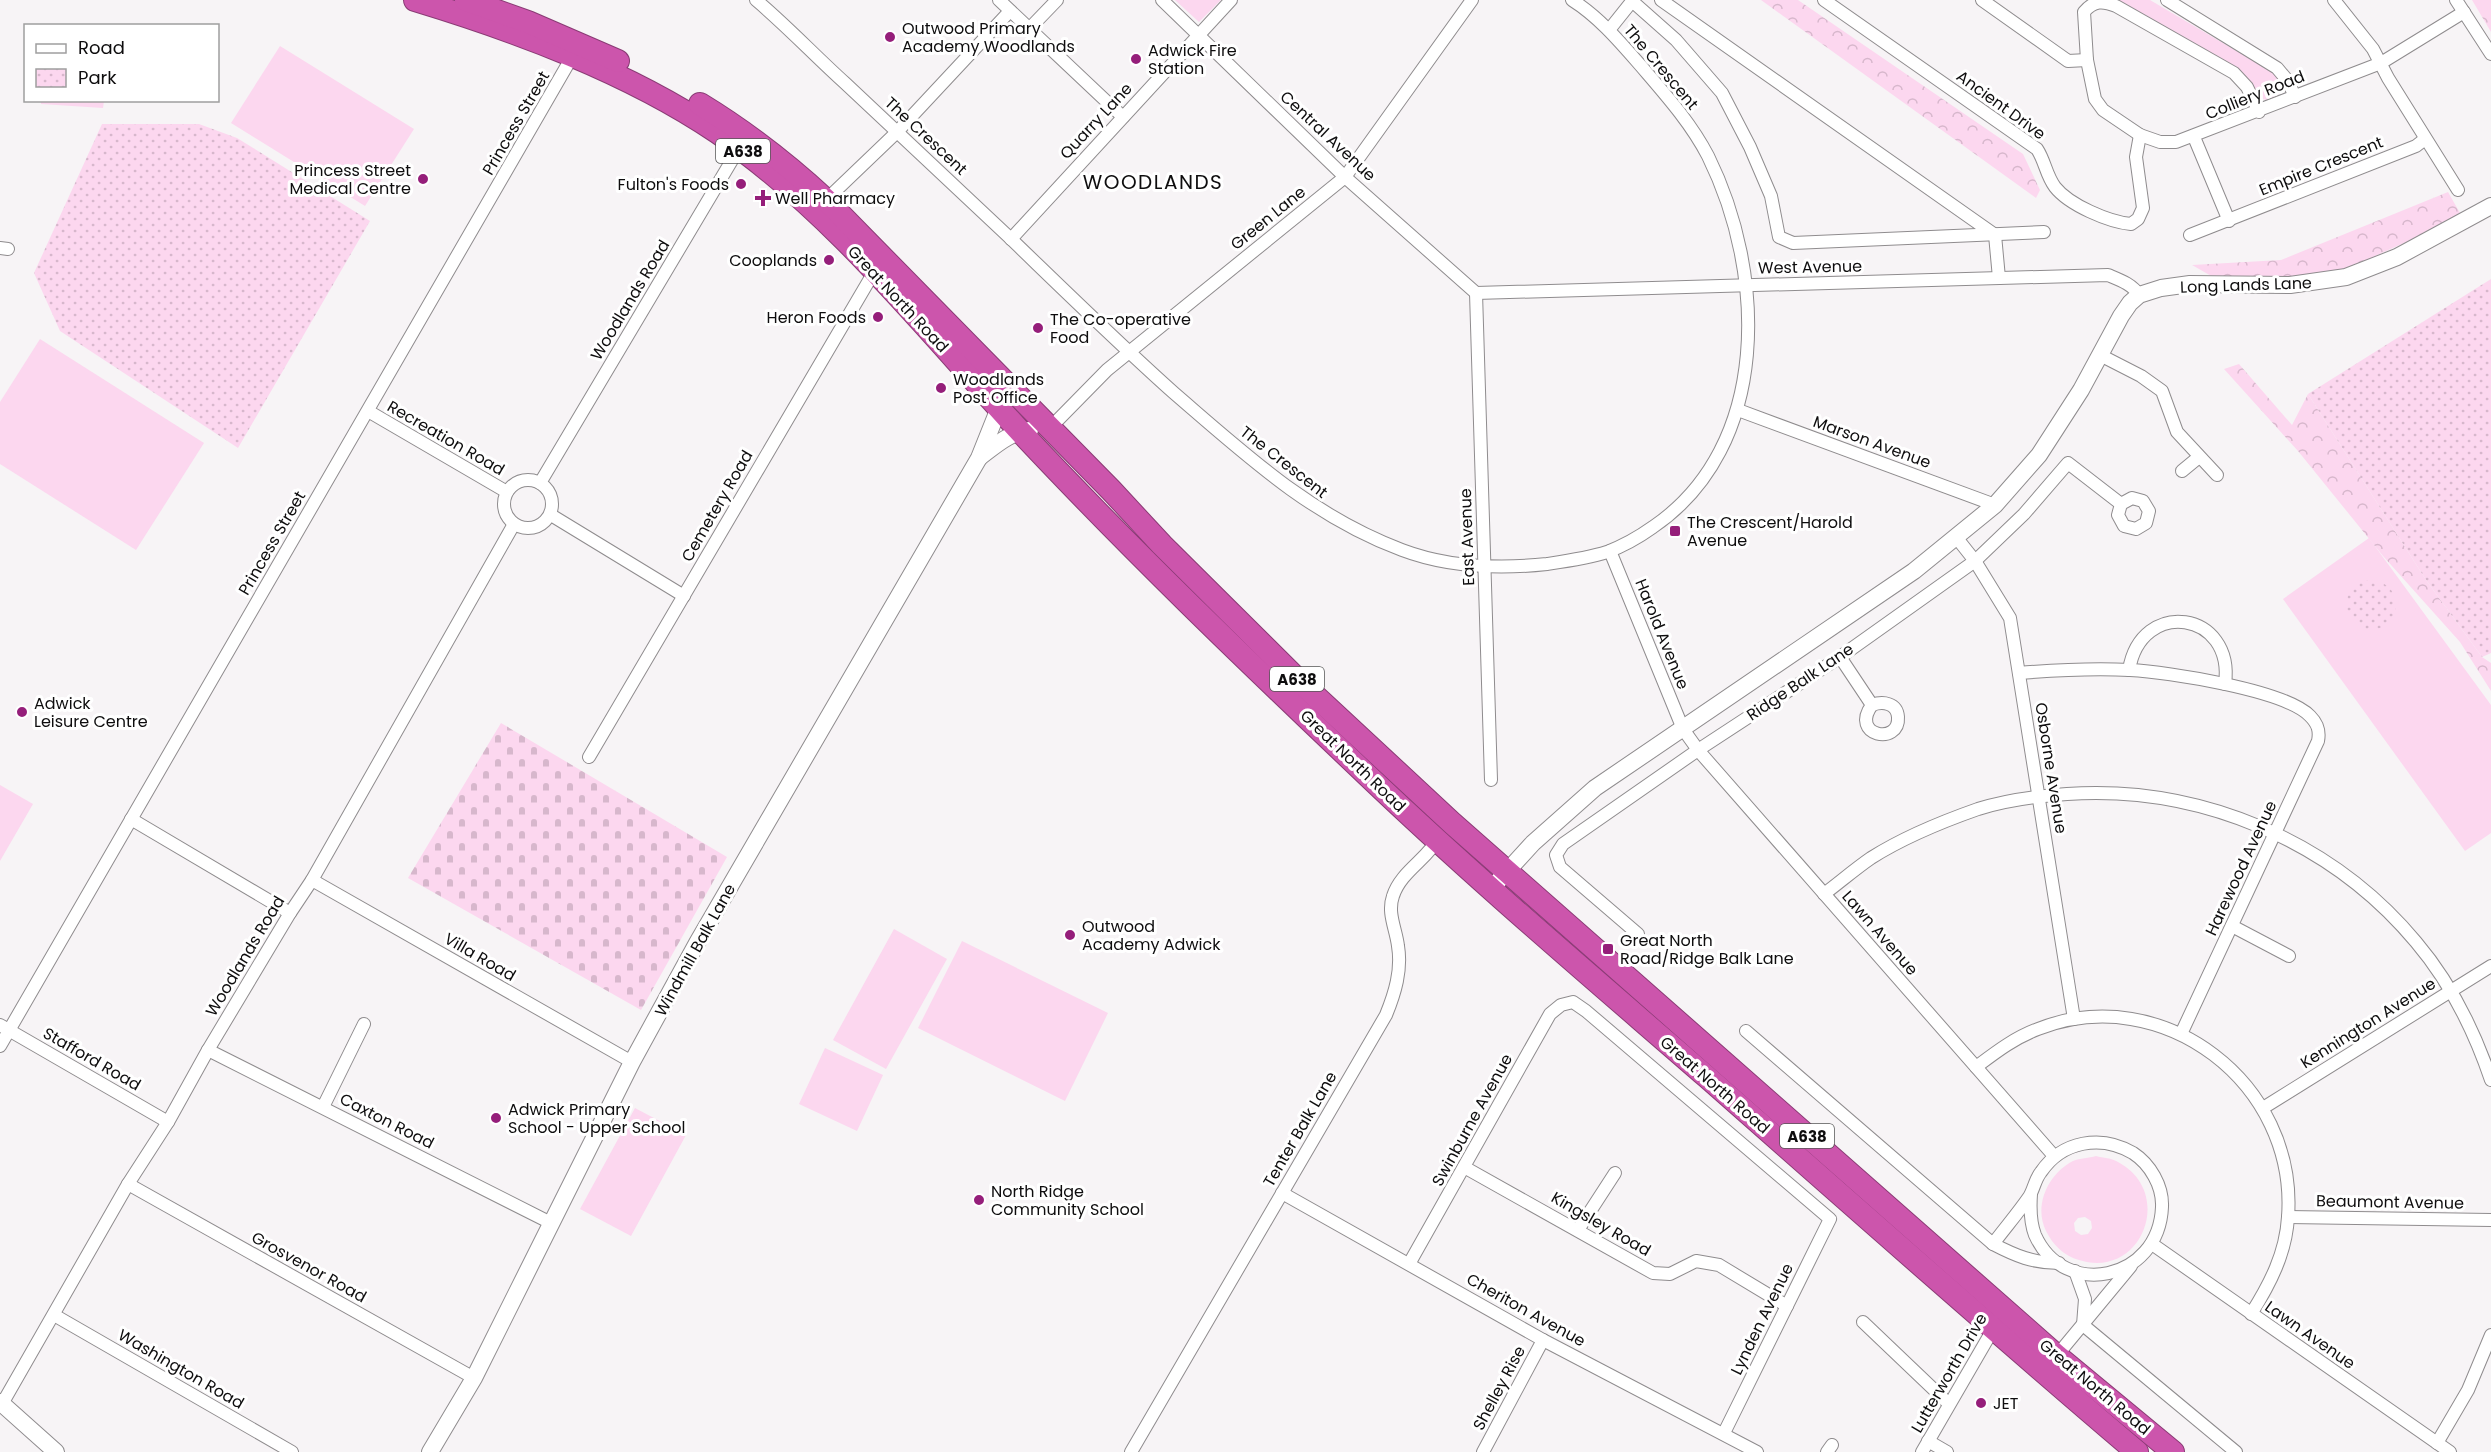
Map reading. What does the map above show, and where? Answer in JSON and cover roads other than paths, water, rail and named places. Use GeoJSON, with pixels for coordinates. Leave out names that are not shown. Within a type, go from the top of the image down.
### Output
{"type":"FeatureCollection","features":[{"type":"Feature","properties":{"kind":"highway","name":"Great North Road"},"geometry":{"type":"LineString","coordinates":[[415,0],[466,16],[572,57],[661,99],[715,131],[744,141],[780,158],[826,200],[1297,679],[1466,836],[2050,1364],[2137,1452]]}},
{"type":"Feature","properties":{"kind":"highway","name":"Great North Road"},"geometry":{"type":"LineString","coordinates":[[476,1],[560,35],[669,86],[744,141],[781,182],[874,272],[1020,431],[1146,562],[1437,841],[1999,1319]]}},
{"type":"Feature","properties":{"kind":"highway","name":"Great North Road"},"geometry":{"type":"LineString","coordinates":[[2050,1364],[2173,1452]]}},
{"type":"Feature","properties":{"kind":"street","name":"The Crescent"},"geometry":{"type":"LineString","coordinates":[[756,0],[1129,352],[1271,477],[1321,511],[1362,533],[1405,551],[1442,562],[1484,566],[1527,566],[1573,560],[1610,551],[1642,535],[1666,518],[1689,498],[1710,470],[1738,410],[1746,370],[1748,319],[1745,285],[1739,243],[1725,194],[1706,153],[1673,102],[1609,30],[1578,2]]}},
{"type":"Feature","properties":{"kind":"street"},"geometry":{"type":"LineString","coordinates":[[999,0],[1123,117]]}},
{"type":"Feature","properties":{"kind":"street"},"geometry":{"type":"LineString","coordinates":[[1029,29],[1057,0]]}},
{"type":"Feature","properties":{"kind":"street","name":"Central Avenue"},"geometry":{"type":"LineString","coordinates":[[1162,0],[1345,177],[1476,292]]}},
{"type":"Feature","properties":{"kind":"street","name":"Quarry Lane"},"geometry":{"type":"LineString","coordinates":[[1011,239],[1231,0]]}},
{"type":"Feature","properties":{"kind":"street","name":"Green Lane"},"geometry":{"type":"LineString","coordinates":[[1049,429],[1107,370],[1345,177],[1472,0]]}},
{"type":"Feature","properties":{"kind":"street"},"geometry":{"type":"LineString","coordinates":[[1661,0],[1995,235],[1999,278]]}},
{"type":"Feature","properties":{"kind":"street","name":"Ancient Drive"},"geometry":{"type":"LineString","coordinates":[[1824,0],[2037,148],[2044,160],[2047,174],[2056,189],[2107,220],[2131,224],[2138,219],[2143,208],[2136,157],[2140,135]]}},
{"type":"Feature","properties":{"kind":"street"},"geometry":{"type":"LineString","coordinates":[[1982,0],[2068,61],[2087,60]]}},
{"type":"Feature","properties":{"kind":"street"},"geometry":{"type":"LineString","coordinates":[[2167,0],[2277,68],[2288,81],[2295,97]]}},
{"type":"Feature","properties":{"kind":"street"},"geometry":{"type":"LineString","coordinates":[[2334,0],[2373,48],[2425,139],[2458,190]]}},
{"type":"Feature","properties":{"kind":"street"},"geometry":{"type":"LineString","coordinates":[[2456,0],[2491,54]]}},
{"type":"Feature","properties":{"kind":"street"},"geometry":{"type":"LineString","coordinates":[[1609,30],[1632,1],[1676,40],[1722,93],[1750,147],[1771,196],[1779,237],[1793,243],[2044,232]]}},
{"type":"Feature","properties":{"kind":"street","name":"Colliery Road"},"geometry":{"type":"LineString","coordinates":[[2259,112],[2247,87],[2234,73],[2116,6],[2102,1],[2089,6],[2084,12],[2087,60],[2095,99],[2103,110],[2140,135],[2160,142],[2176,142],[2194,137],[2259,112],[2381,63],[2464,12]]}},
{"type":"Feature","properties":{"kind":"street"},"geometry":{"type":"LineString","coordinates":[[826,200],[897,132],[1010,11]]}},
{"type":"Feature","properties":{"kind":"street","name":"Princess Street"},"geometry":{"type":"LineString","coordinates":[[0,1046],[5,1028],[131,819],[572,57]]}},
{"type":"Feature","properties":{"kind":"street"},"geometry":{"type":"LineString","coordinates":[[2194,137],[2229,221]]}},
{"type":"Feature","properties":{"kind":"street","name":"Empire Crescent"},"geometry":{"type":"LineString","coordinates":[[2190,236],[2416,146],[2425,139]]}},
{"type":"Feature","properties":{"kind":"street","name":"Woodlands Road"},"geometry":{"type":"LineString","coordinates":[[540,483],[744,141]]}},
{"type":"Feature","properties":{"kind":"street","name":"Long Lands Lane"},"geometry":{"type":"LineString","coordinates":[[2139,295],[2161,288],[2190,284],[2290,285],[2346,277],[2397,257],[2491,206]]}},
{"type":"Feature","properties":{"kind":"street","name":"Cemetery Road"},"geometry":{"type":"LineString","coordinates":[[589,757],[874,272]]}},
{"type":"Feature","properties":{"kind":"street","name":"West Avenue"},"geometry":{"type":"LineString","coordinates":[[1476,292],[2108,275],[2135,288],[2139,295]]}},
{"type":"Feature","properties":{"kind":"street","name":"East Avenue"},"geometry":{"type":"LineString","coordinates":[[1476,292],[1491,780]]}},
{"type":"Feature","properties":{"kind":"street"},"geometry":{"type":"LineString","coordinates":[[2139,295],[2121,316],[2100,355],[2141,376],[2162,391],[2173,426],[2217,475]]}},
{"type":"Feature","properties":{"kind":"street","name":"Ridge Balk Lane"},"geometry":{"type":"LineString","coordinates":[[1491,889],[1533,843],[1574,805],[1914,571],[1995,505],[2039,455],[2100,355]]}},
{"type":"Feature","properties":{"kind":"street","name":"Windmill Balk Lane"},"geometry":{"type":"LineString","coordinates":[[430,1452],[474,1378],[632,1062],[697,943],[979,458],[999,408]]}},
{"type":"Feature","properties":{"kind":"street","name":"Marson Avenue"},"geometry":{"type":"LineString","coordinates":[[1738,410],[1995,505]]}},
{"type":"Feature","properties":{"kind":"street","name":"Recreation Road"},"geometry":{"type":"LineString","coordinates":[[368,411],[507,492]]}},
{"type":"Feature","properties":{"kind":"street"},"geometry":{"type":"LineString","coordinates":[[1020,431],[1049,429]]}},
{"type":"Feature","properties":{"kind":"street","name":"Windmill Balk Lane"},"geometry":{"type":"LineString","coordinates":[[979,458],[1002,440],[1020,431]]}},
{"type":"Feature","properties":{"kind":"street"},"geometry":{"type":"LineString","coordinates":[[2182,471],[2199,457]]}},
{"type":"Feature","properties":{"kind":"street","name":"Ridge Balk Lane"},"geometry":{"type":"LineString","coordinates":[[1638,934],[1560,867],[1556,855],[1563,844],[1698,750],[1840,657],[1975,561],[2024,514],[2068,464],[2121,504]]}},
{"type":"Feature","properties":{"kind":"street"},"geometry":{"type":"LineString","coordinates":[[524,480],[540,483],[551,494],[553,502],[551,515],[546,522],[534,528],[526,529],[514,525],[505,513],[507,492],[516,483],[524,480]]}},
{"type":"Feature","properties":{"kind":"street"},"geometry":{"type":"LineString","coordinates":[[551,515],[684,596]]}},
{"type":"Feature","properties":{"kind":"street","name":"Woodlands Road"},"geometry":{"type":"LineString","coordinates":[[1,1403],[128,1184],[168,1122],[208,1050],[312,880],[514,525]]}},
{"type":"Feature","properties":{"kind":"street","name":"Osborne Avenue"},"geometry":{"type":"LineString","coordinates":[[1956,537],[1975,561],[2010,618],[2074,1019]]}},
{"type":"Feature","properties":{"kind":"street","name":"Harold Avenue"},"geometry":{"type":"LineString","coordinates":[[1610,551],[1683,729]]}},
{"type":"Feature","properties":{"kind":"street"},"geometry":{"type":"LineString","coordinates":[[2019,673],[2083,669],[2129,670],[2224,684],[2227,669],[2224,654],[2217,641],[2206,630],[2185,622],[2163,624],[2149,631],[2139,642],[2132,655],[2129,670]]}},
{"type":"Feature","properties":{"kind":"street"},"geometry":{"type":"LineString","coordinates":[[1840,657],[1872,705]]}},
{"type":"Feature","properties":{"kind":"street","name":"Harewood Avenue"},"geometry":{"type":"LineString","coordinates":[[2181,1034],[2318,741],[2319,732],[2310,715],[2297,706],[2224,684]]}},
{"type":"Feature","properties":{"kind":"street","name":"Lawn Avenue"},"geometry":{"type":"LineString","coordinates":[[1683,729],[1698,750],[2054,1156]]}},
{"type":"Feature","properties":{"kind":"street"},"geometry":{"type":"LineString","coordinates":[[1824,894],[1872,858],[1924,829],[1980,808],[2038,796],[2099,792],[2160,797],[2219,810],[2276,833],[2328,862],[2375,899],[2416,942],[2451,991],[2478,1043],[2491,1080]]}},
{"type":"Feature","properties":{"kind":"street"},"geometry":{"type":"LineString","coordinates":[[1437,841],[1443,825],[1441,813]]}},
{"type":"Feature","properties":{"kind":"street"},"geometry":{"type":"LineString","coordinates":[[131,819],[290,913]]}},
{"type":"Feature","properties":{"kind":"street"},"geometry":{"type":"LineString","coordinates":[[1437,841],[1466,836]]}},
{"type":"Feature","properties":{"kind":"street","name":"Tenter Balk Lane"},"geometry":{"type":"LineString","coordinates":[[1131,1452],[1386,1015],[1395,991],[1399,965],[1398,947],[1391,915],[1392,897],[1399,883],[1437,841]]}},
{"type":"Feature","properties":{"kind":"street","name":"Villa Road"},"geometry":{"type":"LineString","coordinates":[[312,880],[632,1062]]}},
{"type":"Feature","properties":{"kind":"street"},"geometry":{"type":"LineString","coordinates":[[2232,926],[2289,956]]}},
{"type":"Feature","properties":{"kind":"street","name":"Kennington Avenue"},"geometry":{"type":"LineString","coordinates":[[2263,1108],[2491,966]]}},
{"type":"Feature","properties":{"kind":"street","name":"Swinburne Avenue"},"geometry":{"type":"LineString","coordinates":[[1409,1264],[1550,1014],[1561,1005],[1572,1002],[1586,1011],[1830,1219]]}},
{"type":"Feature","properties":{"kind":"street"},"geometry":{"type":"LineString","coordinates":[[1976,1067],[2005,1044],[2038,1029],[2074,1019],[2119,1018],[2146,1022],[2181,1034],[2213,1053],[2241,1078],[2263,1108],[2279,1142],[2285,1170],[2288,1217],[2282,1252],[2270,1284],[2252,1314]]}},
{"type":"Feature","properties":{"kind":"street"},"geometry":{"type":"LineString","coordinates":[[323,1107],[364,1024]]}},
{"type":"Feature","properties":{"kind":"street","name":"Stafford Road"},"geometry":{"type":"LineString","coordinates":[[5,1028],[168,1122]]}},
{"type":"Feature","properties":{"kind":"street"},"geometry":{"type":"LineString","coordinates":[[1746,1031],[1993,1244],[2023,1259],[2038,1263],[2060,1263]]}},
{"type":"Feature","properties":{"kind":"street","name":"Caxton Road"},"geometry":{"type":"LineString","coordinates":[[208,1050],[551,1223]]}},
{"type":"Feature","properties":{"kind":"street"},"geometry":{"type":"LineString","coordinates":[[1993,1244],[2031,1194],[2039,1173],[2054,1156],[2075,1145],[2098,1141],[2121,1146],[2141,1159],[2156,1177],[2162,1199],[2161,1223],[2152,1244],[2050,1364]]}},
{"type":"Feature","properties":{"kind":"street","name":"Kingsley Road"},"geometry":{"type":"LineString","coordinates":[[1464,1167],[1653,1273],[1670,1274],[1696,1261],[1719,1265],[1787,1306]]}},
{"type":"Feature","properties":{"kind":"street"},"geometry":{"type":"LineString","coordinates":[[1578,1230],[1615,1173]]}},
{"type":"Feature","properties":{"kind":"street","name":"Grosvenor Road"},"geometry":{"type":"LineString","coordinates":[[128,1184],[474,1378]]}},
{"type":"Feature","properties":{"kind":"street","name":"Cheriton Avenue"},"geometry":{"type":"LineString","coordinates":[[1282,1193],[1543,1340],[1757,1452]]}},
{"type":"Feature","properties":{"kind":"street"},"geometry":{"type":"LineString","coordinates":[[2031,1194],[2030,1215],[2035,1234],[2046,1252],[2060,1263],[2075,1271],[2098,1275],[2132,1265]]}},
{"type":"Feature","properties":{"kind":"street","name":"Beaumont Avenue"},"geometry":{"type":"LineString","coordinates":[[2288,1217],[2491,1220]]}},
{"type":"Feature","properties":{"kind":"street","name":"Lynden Avenue"},"geometry":{"type":"LineString","coordinates":[[1724,1433],[1830,1219]]}},
{"type":"Feature","properties":{"kind":"street","name":"Lawn Avenue"},"geometry":{"type":"LineString","coordinates":[[2152,1244],[2450,1452]]}},
{"type":"Feature","properties":{"kind":"street"},"geometry":{"type":"LineString","coordinates":[[2075,1271],[2085,1299],[2083,1325]]}},
{"type":"Feature","properties":{"kind":"street","name":"Washington Road"},"geometry":{"type":"LineString","coordinates":[[54,1315],[292,1452]]}},
{"type":"Feature","properties":{"kind":"street","name":"Lutterworth Drive"},"geometry":{"type":"LineString","coordinates":[[1925,1447],[1999,1319]]}},
{"type":"Feature","properties":{"kind":"street"},"geometry":{"type":"LineString","coordinates":[[1863,1322],[1949,1404]]}},
{"type":"Feature","properties":{"kind":"street"},"geometry":{"type":"LineString","coordinates":[[2083,1325],[2236,1452]]}},
{"type":"Feature","properties":{"kind":"street"},"geometry":{"type":"LineString","coordinates":[[2437,1443],[2468,1390],[2491,1335]]}},
{"type":"Feature","properties":{"kind":"street","name":"Shelley Rise"},"geometry":{"type":"LineString","coordinates":[[1484,1452],[1543,1340]]}},
{"type":"Feature","properties":{"kind":"street"},"geometry":{"type":"LineString","coordinates":[[1,1403],[56,1452]]}},
{"type":"Feature","properties":{"kind":"street"},"geometry":{"type":"LineString","coordinates":[[1925,1447],[1947,1452]]}},
{"type":"Feature","properties":{"kind":"place","name":"Outwood Primary Academy Woodlands"},"geometry":{"type":"Point","coordinates":[890,37]}},
{"type":"Feature","properties":{"kind":"place","name":"Adwick Fire Station"},"geometry":{"type":"Point","coordinates":[1136,59]}},
{"type":"Feature","properties":{"kind":"place","name":"Princess Street Medical Centre"},"geometry":{"type":"Point","coordinates":[423,179]}},
{"type":"Feature","properties":{"kind":"place","name":"Fulton's Foods"},"geometry":{"type":"Point","coordinates":[741,184]}},
{"type":"Feature","properties":{"kind":"place","name":"Well Pharmacy"},"geometry":{"type":"Point","coordinates":[763,198]}},
{"type":"Feature","properties":{"kind":"place","name":"Cooplands"},"geometry":{"type":"Point","coordinates":[829,260]}},
{"type":"Feature","properties":{"kind":"place","name":"Heron Foods"},"geometry":{"type":"Point","coordinates":[878,317]}},
{"type":"Feature","properties":{"kind":"place","name":"The Co-operative Food"},"geometry":{"type":"Point","coordinates":[1038,328]}},
{"type":"Feature","properties":{"kind":"place","name":"Woodlands Post Office"},"geometry":{"type":"Point","coordinates":[941,388]}},
{"type":"Feature","properties":{"kind":"place","name":"The Crescent/Harold Avenue"},"geometry":{"type":"Point","coordinates":[1675,531]}},
{"type":"Feature","properties":{"kind":"place","name":"Adwick Leisure Centre"},"geometry":{"type":"Point","coordinates":[22,712]}},
{"type":"Feature","properties":{"kind":"place","name":"Outwood Academy Adwick"},"geometry":{"type":"Point","coordinates":[1070,935]}},
{"type":"Feature","properties":{"kind":"place","name":"Great North Road/Ridge Balk Lane"},"geometry":{"type":"Point","coordinates":[1608,949]}},
{"type":"Feature","properties":{"kind":"place","name":"Adwick Primary School - Upper School"},"geometry":{"type":"Point","coordinates":[496,1118]}},
{"type":"Feature","properties":{"kind":"place","name":"North Ridge Community School"},"geometry":{"type":"Point","coordinates":[979,1200]}},
{"type":"Feature","properties":{"kind":"place","name":"JET"},"geometry":{"type":"Point","coordinates":[1981,1403]}},
{"type":"Feature","properties":{"kind":"district","name":"WOODLANDS"},"geometry":{"type":"Point","coordinates":[1153,182]}}]}
